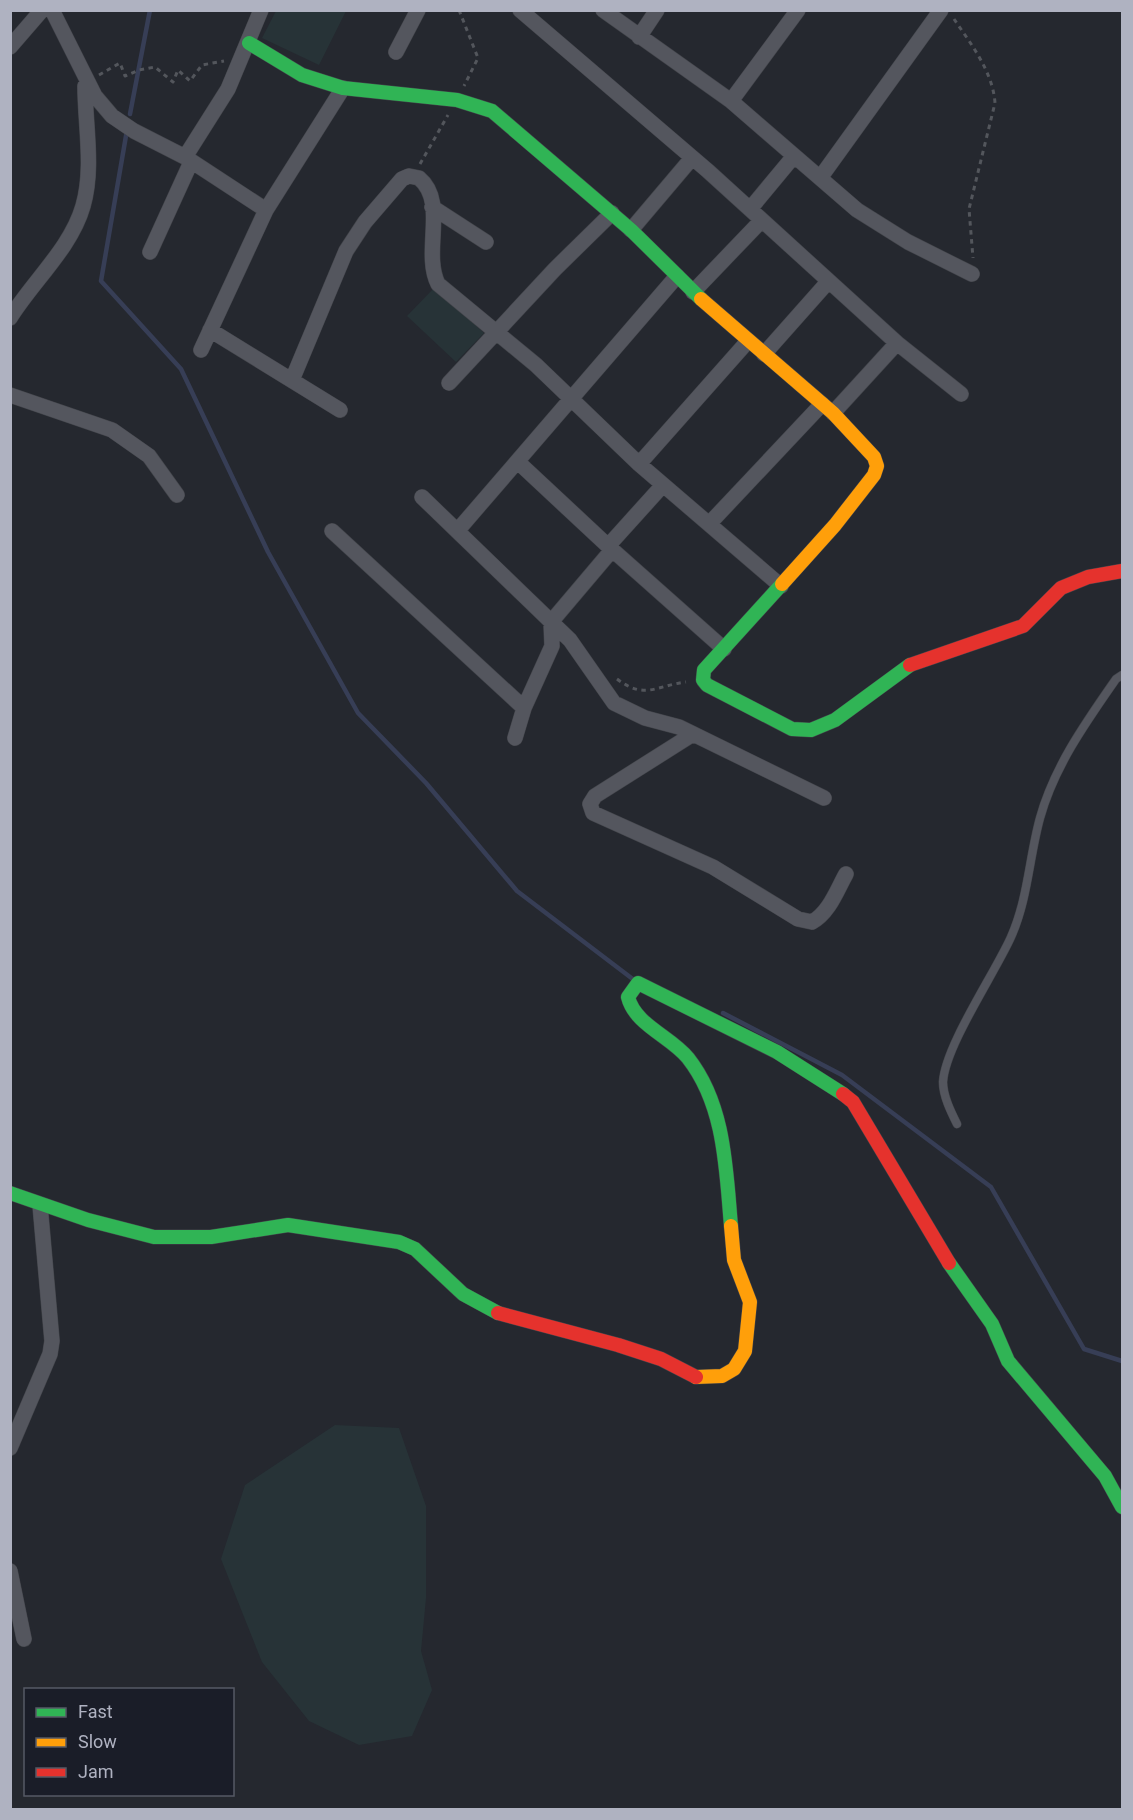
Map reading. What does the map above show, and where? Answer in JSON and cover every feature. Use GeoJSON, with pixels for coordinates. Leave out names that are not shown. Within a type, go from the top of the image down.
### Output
{"type":"FeatureCollection","features":[{"type":"Feature","properties":{"kind":"street"},"geometry":{"type":"LineString","coordinates":[[10,47],[42,10]]}},
{"type":"Feature","properties":{"kind":"street"},"geometry":{"type":"LineString","coordinates":[[52,10],[87,82],[95,96],[112,116],[134,131],[188,160],[266,210]]}},
{"type":"Feature","properties":{"kind":"street"},"geometry":{"type":"LineString","coordinates":[[150,252],[188,160],[228,89],[261,10]]}},
{"type":"Feature","properties":{"kind":"street"},"geometry":{"type":"LineString","coordinates":[[396,52],[418,10]]}},
{"type":"Feature","properties":{"kind":"street"},"geometry":{"type":"LineString","coordinates":[[520,10],[750,209],[827,283],[961,394]]}},
{"type":"Feature","properties":{"kind":"street"},"geometry":{"type":"LineString","coordinates":[[603,10],[731,100],[857,210],[908,242],[972,274]]}},
{"type":"Feature","properties":{"kind":"street"},"geometry":{"type":"LineString","coordinates":[[639,37],[657,10]]}},
{"type":"Feature","properties":{"kind":"street"},"geometry":{"type":"LineString","coordinates":[[731,100],[798,10]]}},
{"type":"Feature","properties":{"kind":"street"},"geometry":{"type":"LineString","coordinates":[[820,178],[947,13]]}},
{"type":"Feature","properties":{"kind":"street"},"geometry":{"type":"LineString","coordinates":[[246,50],[303,75],[343,88],[457,100],[492,111],[631,230],[693,292],[827,408],[868,448],[877,466],[874,475],[781,586],[704,670],[703,680],[707,685],[792,729],[821,728],[890,677],[913,663],[1023,626],[1036,617],[1057,591],[1112,570],[1122,571]]}},
{"type":"Feature","properties":{"kind":"street"},"geometry":{"type":"LineString","coordinates":[[10,318],[61,248],[83,206],[88,162],[85,122],[87,82]]}},
{"type":"Feature","properties":{"kind":"street"},"geometry":{"type":"LineString","coordinates":[[201,350],[266,210],[343,88]]}},
{"type":"Feature","properties":{"kind":"street"},"geometry":{"type":"LineString","coordinates":[[750,209],[794,156]]}},
{"type":"Feature","properties":{"kind":"street"},"geometry":{"type":"LineString","coordinates":[[631,230],[692,158]]}},
{"type":"Feature","properties":{"kind":"street"},"geometry":{"type":"LineString","coordinates":[[292,380],[346,251],[366,222],[402,179],[409,176],[419,178],[429,189],[432,207],[431,266],[438,284],[498,333],[571,398],[639,464],[781,586]]}},
{"type":"Feature","properties":{"kind":"street"},"geometry":{"type":"LineString","coordinates":[[432,207],[486,242]]}},
{"type":"Feature","properties":{"kind":"street"},"geometry":{"type":"LineString","coordinates":[[449,383],[498,333],[555,269],[612,213]]}},
{"type":"Feature","properties":{"kind":"street"},"geometry":{"type":"LineString","coordinates":[[693,292],[761,221]]}},
{"type":"Feature","properties":{"kind":"street"},"geometry":{"type":"LineString","coordinates":[[458,531],[677,276]]}},
{"type":"Feature","properties":{"kind":"street"},"geometry":{"type":"LineString","coordinates":[[764,354],[827,283]]}},
{"type":"Feature","properties":{"kind":"street"},"geometry":{"type":"LineString","coordinates":[[210,330],[340,410]]}},
{"type":"Feature","properties":{"kind":"street"},"geometry":{"type":"LineString","coordinates":[[639,464],[748,341]]}},
{"type":"Feature","properties":{"kind":"street"},"geometry":{"type":"LineString","coordinates":[[709,524],[897,343]]}},
{"type":"Feature","properties":{"kind":"street"},"geometry":{"type":"LineString","coordinates":[[10,394],[111,430],[149,456],[177,495]]}},
{"type":"Feature","properties":{"kind":"street"},"geometry":{"type":"LineString","coordinates":[[518,462],[610,548],[724,649]]}},
{"type":"Feature","properties":{"kind":"street"},"geometry":{"type":"LineString","coordinates":[[515,738],[525,708],[552,646],[551,622],[663,485]]}},
{"type":"Feature","properties":{"kind":"street"},"geometry":{"type":"LineString","coordinates":[[422,497],[579,651],[614,703],[645,718],[679,727],[824,798]]}},
{"type":"Feature","properties":{"kind":"street"},"geometry":{"type":"LineString","coordinates":[[332,531],[525,708]]}},
{"type":"Feature","properties":{"kind":"street"},"geometry":{"type":"LineString","coordinates":[[693,734],[595,796],[590,804],[593,813],[713,867],[798,919],[812,922],[820,918],[846,874]]}},
{"type":"Feature","properties":{"kind":"street"},"geometry":{"type":"LineString","coordinates":[[10,1194],[40,1205],[154,1237],[211,1237],[288,1225],[392,1240],[415,1249],[464,1294],[505,1317],[618,1344],[661,1359],[697,1377],[722,1376],[734,1369],[745,1351],[750,1302],[734,1260],[725,1153],[720,1129],[700,1080],[689,1060],[675,1044],[631,1009],[628,997],[638,983],[768,1048],[834,1086],[853,1102],[943,1255],[992,1323],[1008,1361],[1105,1476],[1122,1507]]}},
{"type":"Feature","properties":{"kind":"street"},"geometry":{"type":"LineString","coordinates":[[10,1448],[50,1354],[52,1341],[40,1205]]}},
{"type":"Feature","properties":{"kind":"street"},"geometry":{"type":"LineString","coordinates":[[10,1571],[24,1639]]}},
{"type":"Feature","properties":{"kind":"lane"},"geometry":{"type":"LineString","coordinates":[[957,1125],[945,1093],[945,1070],[956,1043],[1014,927],[1029,876],[1040,819],[1052,784],[1089,719],[1116,679],[1122,675]]}},
{"type":"Feature","properties":{"kind":"path"},"geometry":{"type":"LineString","coordinates":[[947,13],[971,44],[994,88],[995,103],[969,209],[972,274]]}},
{"type":"Feature","properties":{"kind":"path"},"geometry":{"type":"LineString","coordinates":[[87,82],[120,63],[125,76],[139,70],[156,67],[173,82],[178,70],[190,81],[202,65],[246,50]]}},
{"type":"Feature","properties":{"kind":"path"},"geometry":{"type":"LineString","coordinates":[[612,675],[633,690],[642,692],[703,680]]}},
{"type":"Feature","properties":{"kind":"shaded area"},"geometry":{"type":"Polygon","coordinates":[[[276,11],[346,11],[319,65],[262,38],[276,11]]]}},
{"type":"Feature","properties":{"kind":"shaded area"},"geometry":{"type":"Polygon","coordinates":[[[435,287],[484,333],[456,362],[407,316],[435,287]]]}},
{"type":"Feature","properties":{"kind":"shaded area"},"geometry":{"type":"Polygon","coordinates":[[[335,1425],[399,1428],[426,1506],[426,1598],[421,1651],[432,1690],[412,1736],[359,1745],[309,1721],[262,1662],[221,1559],[245,1485],[335,1425]]]}},
{"type":"Feature","properties":{"kind":"waterway"},"geometry":{"type":"LineString","coordinates":[[130,114],[150,10]]}},
{"type":"Feature","properties":{"kind":"waterway"},"geometry":{"type":"LineString","coordinates":[[127,130],[101,281],[181,369],[268,552],[358,713],[426,783],[517,891],[634,980]]}},
{"type":"Feature","properties":{"kind":"waterway"},"geometry":{"type":"LineString","coordinates":[[723,1013],[842,1075],[991,1187],[1084,1349],[1122,1361]]}},
{"type":"Feature","properties":{"kind":"traffic: fast"},"geometry":{"type":"LineString","coordinates":[[249,43],[302,75],[343,88],[457,100],[492,111],[631,230],[701,299]]}},
{"type":"Feature","properties":{"kind":"traffic: fast"},"geometry":{"type":"LineString","coordinates":[[782,584],[704,670],[703,680],[707,685],[792,729],[811,730],[835,720],[910,665]]}},
{"type":"Feature","properties":{"kind":"traffic: fast"},"geometry":{"type":"LineString","coordinates":[[731,1226],[725,1160],[717,1117],[710,1096],[700,1076],[681,1050],[645,1023],[632,1007],[628,997],[638,983],[777,1052],[843,1094]]}},
{"type":"Feature","properties":{"kind":"traffic: fast"},"geometry":{"type":"LineString","coordinates":[[10,1193],[88,1220],[154,1237],[211,1237],[288,1225],[399,1242],[415,1249],[463,1294],[498,1313]]}},
{"type":"Feature","properties":{"kind":"traffic: fast"},"geometry":{"type":"LineString","coordinates":[[949,1263],[992,1324],[1008,1361],[1105,1476],[1122,1507]]}},
{"type":"Feature","properties":{"kind":"traffic: slow"},"geometry":{"type":"LineString","coordinates":[[701,299],[833,413],[874,457],[877,466],[874,475],[835,525],[782,584]]}},
{"type":"Feature","properties":{"kind":"traffic: slow"},"geometry":{"type":"LineString","coordinates":[[696,1377],[722,1376],[734,1369],[745,1351],[750,1302],[734,1260],[731,1226]]}},
{"type":"Feature","properties":{"kind":"traffic: jam"},"geometry":{"type":"LineString","coordinates":[[910,665],[1023,626],[1061,588],[1088,577],[1122,571]]}},
{"type":"Feature","properties":{"kind":"traffic: jam"},"geometry":{"type":"LineString","coordinates":[[843,1094],[853,1102],[949,1263]]}},
{"type":"Feature","properties":{"kind":"traffic: jam"},"geometry":{"type":"LineString","coordinates":[[498,1313],[618,1345],[661,1359],[696,1377]]}}]}
